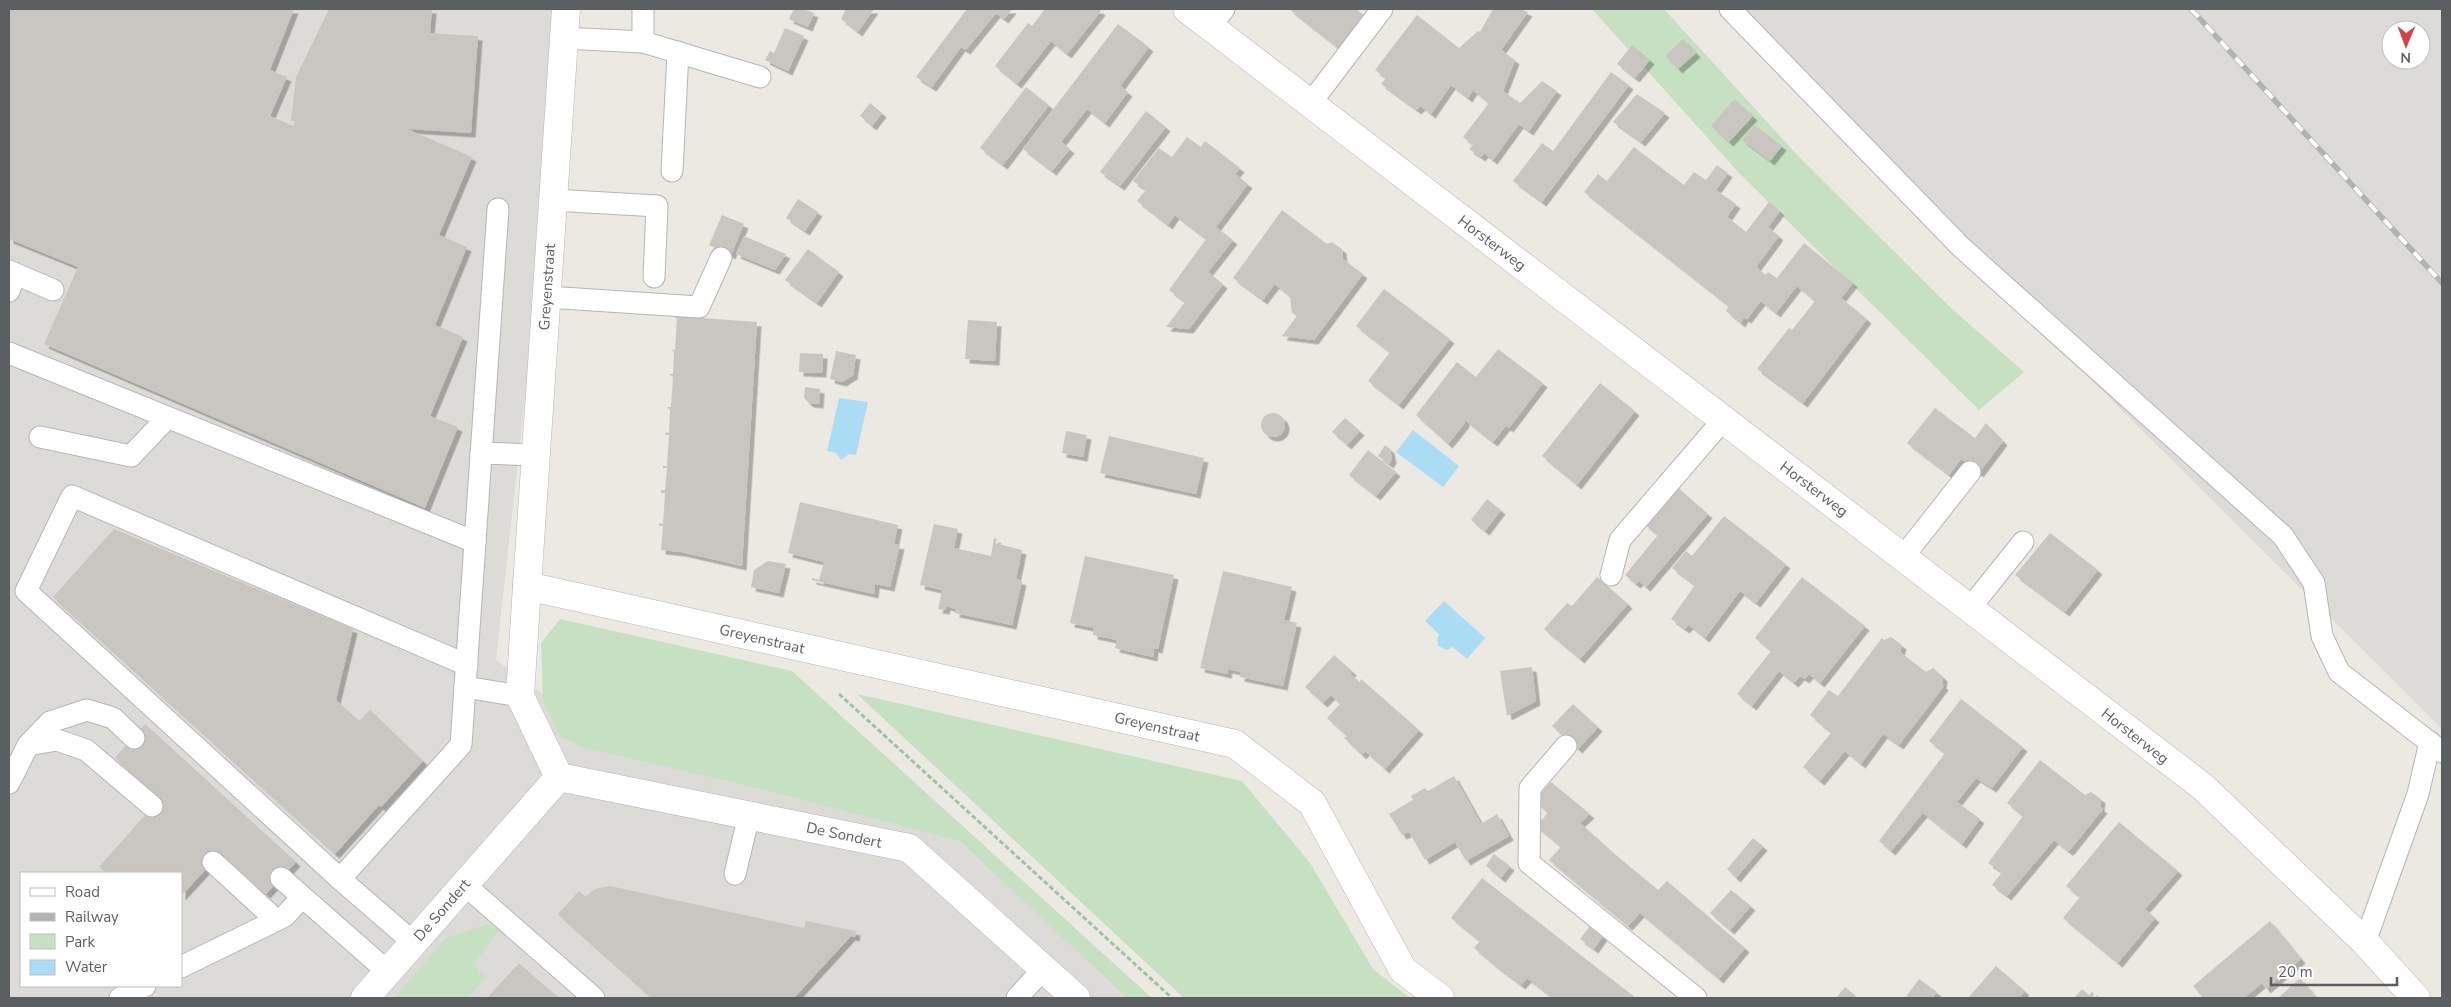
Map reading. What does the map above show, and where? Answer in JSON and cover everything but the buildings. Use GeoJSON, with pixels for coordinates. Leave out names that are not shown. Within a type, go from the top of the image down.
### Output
{"type":"FeatureCollection","features":[{"type":"Feature","properties":{"kind":"street","name":"Greyenstraat"},"geometry":{"type":"LineString","coordinates":[[566,9],[527,586],[1236,744],[1312,803],[1404,970],[1440,998]]}},
{"type":"Feature","properties":{"kind":"street","name":"Horsterweg"},"geometry":{"type":"LineString","coordinates":[[1187,9],[1217,18],[1310,104],[2202,787],[2365,942],[2416,998]]}},
{"type":"Feature","properties":{"kind":"street"},"geometry":{"type":"LineString","coordinates":[[527,586],[520,696],[559,777]]}},
{"type":"Feature","properties":{"kind":"street","name":"De Sondert"},"geometry":{"type":"LineString","coordinates":[[365,998],[559,777],[909,848],[1076,998]]}},
{"type":"Feature","properties":{"kind":"lane"},"geometry":{"type":"LineString","coordinates":[[643,9],[643,42]]}},
{"type":"Feature","properties":{"kind":"lane"},"geometry":{"type":"LineString","coordinates":[[1310,104],[1382,9]]}},
{"type":"Feature","properties":{"kind":"lane"},"geometry":{"type":"LineString","coordinates":[[1730,9],[1961,248],[2283,536],[2314,583],[2322,636],[2339,672],[2436,747],[2365,942]]}},
{"type":"Feature","properties":{"kind":"lane"},"geometry":{"type":"LineString","coordinates":[[564,38],[643,42],[760,77]]}},
{"type":"Feature","properties":{"kind":"lane"},"geometry":{"type":"LineString","coordinates":[[672,172],[678,52]]}},
{"type":"Feature","properties":{"kind":"lane"},"geometry":{"type":"LineString","coordinates":[[553,200],[657,206],[654,277]]}},
{"type":"Feature","properties":{"kind":"lane"},"geometry":{"type":"LineString","coordinates":[[340,879],[461,746],[498,209]]}},
{"type":"Feature","properties":{"kind":"lane"},"geometry":{"type":"LineString","coordinates":[[547,297],[700,306],[721,258]]}},
{"type":"Feature","properties":{"kind":"lane"},"geometry":{"type":"LineString","coordinates":[[11,279],[53,290]]}},
{"type":"Feature","properties":{"kind":"lane"},"geometry":{"type":"LineString","coordinates":[[9,353],[475,542]]}},
{"type":"Feature","properties":{"kind":"lane"},"geometry":{"type":"LineString","coordinates":[[40,437],[131,456],[167,418]]}},
{"type":"Feature","properties":{"kind":"lane"},"geometry":{"type":"LineString","coordinates":[[1610,575],[1620,540],[1724,420]]}},
{"type":"Feature","properties":{"kind":"lane"},"geometry":{"type":"LineString","coordinates":[[481,453],[536,455]]}},
{"type":"Feature","properties":{"kind":"lane"},"geometry":{"type":"LineString","coordinates":[[1903,557],[1970,472]]}},
{"type":"Feature","properties":{"kind":"lane"},"geometry":{"type":"LineString","coordinates":[[414,943],[340,879],[26,591],[72,496],[467,664]]}},
{"type":"Feature","properties":{"kind":"lane"},"geometry":{"type":"LineString","coordinates":[[1970,608],[2023,542]]}},
{"type":"Feature","properties":{"kind":"lane"},"geometry":{"type":"LineString","coordinates":[[465,687],[520,696]]}},
{"type":"Feature","properties":{"kind":"lane"},"geometry":{"type":"LineString","coordinates":[[9,783],[28,745],[50,722],[87,710],[113,718],[134,738]]}},
{"type":"Feature","properties":{"kind":"lane"},"geometry":{"type":"LineString","coordinates":[[28,745],[57,740],[86,750],[152,806]]}},
{"type":"Feature","properties":{"kind":"lane"},"geometry":{"type":"LineString","coordinates":[[1566,746],[1530,788],[1529,864],[1696,998]]}},
{"type":"Feature","properties":{"kind":"lane"},"geometry":{"type":"LineString","coordinates":[[735,874],[749,815]]}},
{"type":"Feature","properties":{"kind":"lane"},"geometry":{"type":"LineString","coordinates":[[213,862],[276,920]]}},
{"type":"Feature","properties":{"kind":"lane"},"geometry":{"type":"LineString","coordinates":[[281,878],[388,972]]}},
{"type":"Feature","properties":{"kind":"lane"},"geometry":{"type":"LineString","coordinates":[[464,885],[594,998]]}},
{"type":"Feature","properties":{"kind":"lane"},"geometry":{"type":"LineString","coordinates":[[182,967],[285,916],[302,897]]}},
{"type":"Feature","properties":{"kind":"lane"},"geometry":{"type":"LineString","coordinates":[[1017,998],[1043,969]]}},
{"type":"Feature","properties":{"kind":"lane"},"geometry":{"type":"LineString","coordinates":[[120,998],[143,987]]}},
{"type":"Feature","properties":{"kind":"path"},"geometry":{"type":"LineString","coordinates":[[834,690],[1172,998]]}},
{"type":"Feature","properties":{"kind":"shaded area"},"geometry":{"type":"Polygon","coordinates":[[[9,9],[568,9],[496,660],[611,744],[943,818],[1140,998],[9,998],[9,9]]]}},
{"type":"Feature","properties":{"kind":"shaded area"},"geometry":{"type":"Polygon","coordinates":[[[1719,9],[2442,9],[2442,729],[1719,9]]]}},
{"type":"Feature","properties":{"kind":"green space"},"geometry":{"type":"Polygon","coordinates":[[[1592,9],[1664,9],[1800,158],[1949,306],[2024,372],[1979,410],[1739,173],[1592,9]]]}},
{"type":"Feature","properties":{"kind":"green space"},"geometry":{"type":"Polygon","coordinates":[[[560,619],[792,671],[1152,998],[1127,998],[960,841],[753,787],[586,748],[561,737],[543,702],[541,643],[560,619]]]}},
{"type":"Feature","properties":{"kind":"green space"},"geometry":{"type":"Polygon","coordinates":[[[857,694],[1242,781],[1310,863],[1373,969],[1410,998],[1184,998],[857,694]]]}},
{"type":"Feature","properties":{"kind":"green space"},"geometry":{"type":"Polygon","coordinates":[[[487,924],[503,925],[474,963],[485,979],[468,998],[394,998],[446,938],[487,924]]]}},
{"type":"Feature","properties":{"kind":"water"},"geometry":{"type":"Polygon","coordinates":[[[839,398],[868,402],[856,455],[849,454],[841,460],[836,453],[827,451],[839,398]]]}},
{"type":"Feature","properties":{"kind":"water"},"geometry":{"type":"Polygon","coordinates":[[[1413,430],[1459,466],[1443,487],[1396,452],[1413,430]]]}},
{"type":"Feature","properties":{"kind":"water"},"geometry":{"type":"Polygon","coordinates":[[[1444,601],[1485,638],[1467,659],[1453,647],[1447,650],[1438,646],[1439,634],[1425,621],[1444,601]]]}},
{"type":"Feature","properties":{"kind":"railway"},"geometry":{"type":"LineString","coordinates":[[2191,9],[2442,283]]}}]}
